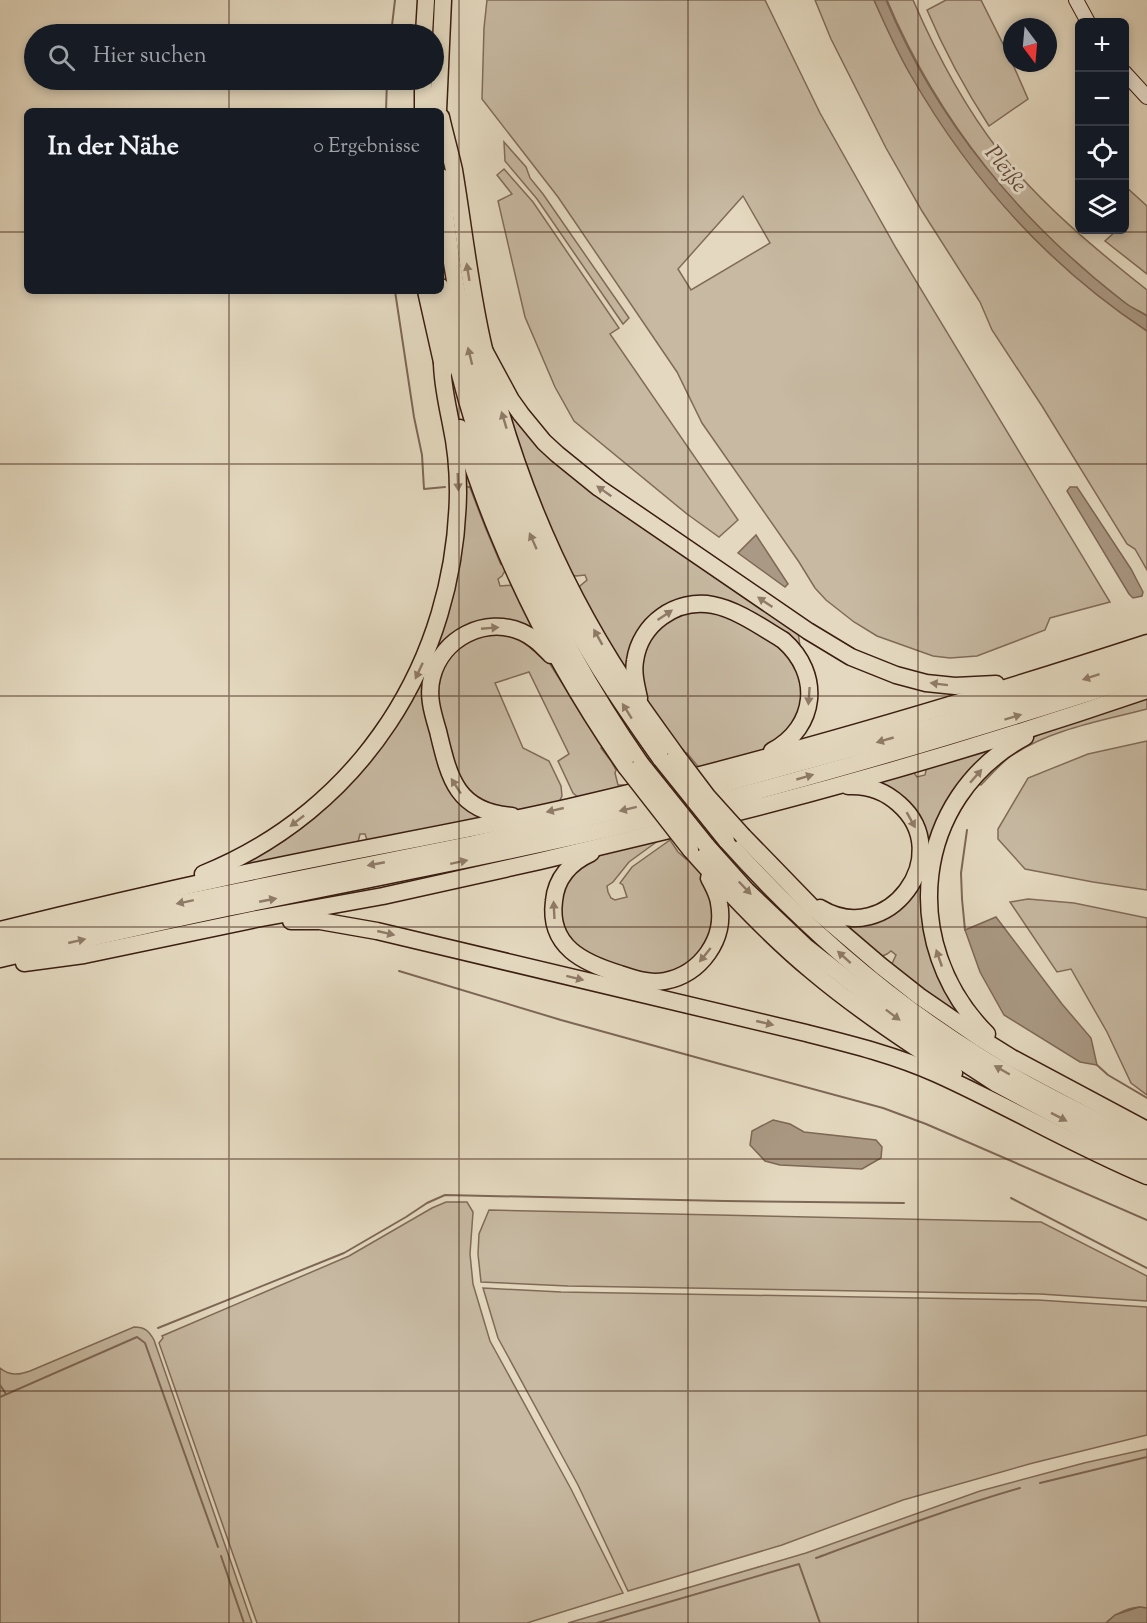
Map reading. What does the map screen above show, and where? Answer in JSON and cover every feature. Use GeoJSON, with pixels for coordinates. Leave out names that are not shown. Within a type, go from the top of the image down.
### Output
{"type":"FeatureCollection","features":[{"type":"Feature","properties":{"kind":"highway"},"geometry":{"type":"LineString","coordinates":[[425,24],[426,0]]}},
{"type":"Feature","properties":{"kind":"highway"},"geometry":{"type":"LineString","coordinates":[[441,24],[443,0]]}},
{"type":"Feature","properties":{"kind":"highway"},"geometry":{"type":"LineString","coordinates":[[427,90],[435,108]]}},
{"type":"Feature","properties":{"kind":"highway"},"geometry":{"type":"LineString","coordinates":[[436,108],[437,90]]}},
{"type":"Feature","properties":{"kind":"highway"},"geometry":{"type":"LineString","coordinates":[[444,138],[453,169],[471,287],[484,350],[515,457],[533,506],[569,585],[603,646],[640,704],[668,757]]}},
{"type":"Feature","properties":{"kind":"highway"},"geometry":{"type":"LineString","coordinates":[[444,204],[450,258],[469,350],[494,441],[548,575],[568,613],[634,722],[668,757],[734,838],[762,879],[862,973],[908,1009],[1005,1071],[1147,1146]]}},
{"type":"Feature","properties":{"kind":"highway"},"geometry":{"type":"LineString","coordinates":[[427,294],[458,422],[494,524],[531,607],[594,719],[698,847],[806,947],[899,1020],[997,1084],[1147,1162]]}},
{"type":"Feature","properties":{"kind":"highway"},"geometry":{"type":"LineString","coordinates":[[442,294],[466,399],[511,528],[534,580],[578,666],[614,725],[634,766]]}},
{"type":"Feature","properties":{"kind":"highway"},"geometry":{"type":"LineString","coordinates":[[484,350],[521,414],[544,442],[570,465],[599,488],[837,649],[866,664],[896,675],[941,685],[997,684],[1059,672]]}},
{"type":"Feature","properties":{"kind":"highway"},"geometry":{"type":"LineString","coordinates":[[110,903],[201,875],[242,857],[279,834],[314,808],[345,778],[374,744],[399,708],[420,668],[437,626],[449,581],[456,537],[458,469],[442,377],[442,362]]}},
{"type":"Feature","properties":{"kind":"highway"},"geometry":{"type":"LineString","coordinates":[[640,704],[635,678],[635,662],[639,645],[652,624],[673,610],[688,605],[704,604],[728,609],[790,646],[805,668],[809,684],[807,710],[798,730],[781,746],[754,761]]}},
{"type":"Feature","properties":{"kind":"highway"},"geometry":{"type":"LineString","coordinates":[[525,817],[498,815],[483,810],[469,801],[457,788],[448,772],[432,710],[430,692],[432,676],[443,653],[455,641],[477,630],[495,627],[512,629],[529,635],[562,665]]}},
{"type":"Feature","properties":{"kind":"highway"},"geometry":{"type":"LineString","coordinates":[[0,930],[229,876],[525,817],[754,761],[982,696],[1147,643]]}},
{"type":"Feature","properties":{"kind":"highway"},"geometry":{"type":"LineString","coordinates":[[0,944],[151,909],[473,844],[617,812],[746,779],[934,726],[1147,659]]}},
{"type":"Feature","properties":{"kind":"highway"},"geometry":{"type":"LineString","coordinates":[[0,961],[182,918],[465,861],[620,826],[925,744],[1147,674]]}},
{"type":"Feature","properties":{"kind":"highway"},"geometry":{"type":"LineString","coordinates":[[0,961],[15,964],[60,959],[461,879],[623,841],[824,789],[973,747],[1147,690]]}},
{"type":"Feature","properties":{"kind":"highway"},"geometry":{"type":"LineString","coordinates":[[1046,1076],[987,1035],[958,1000],[944,973],[934,944],[929,914],[929,884],[934,854],[944,826],[957,800],[975,776],[1008,747],[1068,717]]}},
{"type":"Feature","properties":{"kind":"highway"},"geometry":{"type":"LineString","coordinates":[[798,894],[835,915],[849,918],[866,917],[884,911],[898,901],[914,881],[919,864],[920,847],[917,830],[909,814],[897,801],[866,786],[824,789]]}},
{"type":"Feature","properties":{"kind":"highway"},"geometry":{"type":"LineString","coordinates":[[734,838],[837,930],[919,996],[980,1038],[1147,1130]]}},
{"type":"Feature","properties":{"kind":"highway"},"geometry":{"type":"LineString","coordinates":[[623,841],[592,852],[566,871],[555,892],[553,909],[556,925],[567,947],[586,962],[635,979],[657,982],[681,976],[702,961],[716,939],[720,922],[720,905],[698,847]]}},
{"type":"Feature","properties":{"kind":"highway"},"geometry":{"type":"LineString","coordinates":[[702,862],[756,920],[842,996],[1002,1105]]}},
{"type":"Feature","properties":{"kind":"highway"},"geometry":{"type":"LineString","coordinates":[[207,929],[307,920],[334,923],[377,931],[867,1049],[936,1074],[1074,1143],[1147,1176]]}},
{"type":"Feature","properties":{"kind":"main road"},"geometry":{"type":"LineString","coordinates":[[1076,0],[1086,18]]}},
{"type":"Feature","properties":{"kind":"main road"},"geometry":{"type":"LineString","coordinates":[[1129,77],[1147,97]]}},
{"type":"Feature","properties":{"kind":"shaded area"},"geometry":{"type":"Polygon","coordinates":[[[487,0],[765,0],[820,113],[896,248],[1110,602],[1050,618],[1045,630],[977,656],[950,658],[933,656],[877,636],[854,622],[826,600],[815,588],[702,423],[677,372],[558,197],[482,99],[487,0]],[[743,196],[678,269],[691,290],[770,243],[743,196]]]}},
{"type":"Feature","properties":{"kind":"shaded area"},"geometry":{"type":"Polygon","coordinates":[[[815,0],[874,0],[898,50],[925,97],[954,143],[986,185],[1022,226],[1060,263],[1102,299],[1147,331],[1147,570],[1135,549],[1127,544],[992,330],[980,302],[922,211],[886,148],[831,39],[815,0]]]}},
{"type":"Feature","properties":{"kind":"shaded area"},"geometry":{"type":"Polygon","coordinates":[[[874,0],[886,0],[906,44],[930,87],[956,128],[985,166],[1050,238],[1124,302],[1147,316],[1147,331],[1076,277],[1044,248],[985,183],[933,112],[895,47],[874,0]]]}},
{"type":"Feature","properties":{"kind":"shaded area"},"geometry":{"type":"Polygon","coordinates":[[[887,0],[913,0],[951,78],[986,134],[1032,189],[1075,230],[1075,234],[1079,234],[1147,290],[1147,316],[1128,305],[1089,274],[1019,206],[958,129],[931,88],[887,0]]]}},
{"type":"Feature","properties":{"kind":"shaded area"},"geometry":{"type":"Polygon","coordinates":[[[946,0],[981,0],[1003,44],[1003,72],[1016,72],[1028,99],[989,126],[955,69],[927,10],[946,0]]]}},
{"type":"Feature","properties":{"kind":"shaded area"},"geometry":{"type":"Polygon","coordinates":[[[504,142],[526,167],[530,178],[629,318],[623,324],[537,199],[505,161],[504,142]]]}},
{"type":"Feature","properties":{"kind":"shaded area"},"geometry":{"type":"Polygon","coordinates":[[[504,169],[533,202],[619,328],[610,334],[738,520],[719,537],[687,514],[574,421],[555,387],[525,317],[498,201],[512,194],[497,175],[504,169]]]}},
{"type":"Feature","properties":{"kind":"shaded area"},"geometry":{"type":"Polygon","coordinates":[[[1129,190],[1147,206],[1147,274],[1105,241],[1113,234],[1129,234],[1129,190]]]}},
{"type":"Feature","properties":{"kind":"shaded area"},"geometry":{"type":"Polygon","coordinates":[[[503,399],[517,421],[798,632],[801,653],[757,621],[673,604],[629,675],[577,592],[587,580],[585,575],[569,574],[544,520],[503,399]]]}},
{"type":"Feature","properties":{"kind":"shaded area"},"geometry":{"type":"Polygon","coordinates":[[[461,455],[507,567],[498,579],[500,586],[515,585],[543,640],[503,624],[435,659],[440,762],[493,819],[374,845],[367,840],[365,834],[360,834],[357,846],[219,875],[309,818],[434,646],[461,455]]]}},
{"type":"Feature","properties":{"kind":"shaded area"},"geometry":{"type":"Polygon","coordinates":[[[1070,487],[1077,487],[1131,569],[1143,592],[1142,596],[1133,598],[1129,594],[1067,491],[1070,487]]]}},
{"type":"Feature","properties":{"kind":"shaded area"},"geometry":{"type":"Polygon","coordinates":[[[756,535],[788,584],[785,587],[738,553],[756,535]]]}},
{"type":"Feature","properties":{"kind":"shaded area"},"geometry":{"type":"Polygon","coordinates":[[[712,610],[769,638],[791,656],[804,688],[798,720],[768,750],[700,769],[687,753],[681,754],[644,699],[641,651],[671,616],[712,610]]]}},
{"type":"Feature","properties":{"kind":"shaded area"},"geometry":{"type":"Polygon","coordinates":[[[489,632],[525,640],[548,661],[603,746],[601,748],[616,770],[618,785],[627,788],[580,799],[573,793],[558,761],[569,754],[529,672],[495,683],[523,748],[549,761],[561,786],[562,796],[558,804],[503,812],[461,788],[434,700],[443,660],[451,650],[489,632]]]}},
{"type":"Feature","properties":{"kind":"shaded area"},"geometry":{"type":"Polygon","coordinates":[[[1147,698],[1147,709],[1059,732],[1026,747],[1007,759],[981,785],[974,784],[1018,745],[1036,736],[1147,698]]]}},
{"type":"Feature","properties":{"kind":"shaded area"},"geometry":{"type":"Polygon","coordinates":[[[1019,734],[961,787],[925,902],[972,1025],[891,966],[896,955],[891,951],[880,957],[838,922],[887,914],[924,841],[875,785],[911,769],[917,777],[925,775],[928,762],[1019,734]]]}},
{"type":"Feature","properties":{"kind":"shaded area"},"geometry":{"type":"Polygon","coordinates":[[[1147,741],[1147,890],[1025,869],[998,839],[998,829],[1028,778],[1088,754],[1147,741]]]}},
{"type":"Feature","properties":{"kind":"shaded area"},"geometry":{"type":"Polygon","coordinates":[[[666,835],[629,862],[607,886],[608,892],[615,900],[627,897],[620,883],[632,867],[670,840],[678,852],[687,860],[690,859],[710,888],[714,926],[692,964],[660,976],[602,963],[574,947],[559,921],[562,885],[589,857],[666,835]]]}},
{"type":"Feature","properties":{"kind":"shaded area"},"geometry":{"type":"Polygon","coordinates":[[[1028,899],[1074,903],[1147,918],[1147,1095],[1131,1083],[1107,1032],[1071,969],[1057,972],[1010,902],[1028,899]]]}},
{"type":"Feature","properties":{"kind":"shaded area"},"geometry":{"type":"Polygon","coordinates":[[[996,917],[1062,1004],[1091,1038],[1097,1065],[1080,1062],[1004,1015],[980,972],[965,930],[996,917]]]}},
{"type":"Feature","properties":{"kind":"shaded area"},"geometry":{"type":"Polygon","coordinates":[[[773,1120],[790,1124],[804,1132],[876,1140],[882,1147],[881,1158],[862,1169],[780,1165],[765,1161],[750,1145],[752,1131],[773,1120]]]}},
{"type":"Feature","properties":{"kind":"shaded area"},"geometry":{"type":"Polygon","coordinates":[[[446,1202],[467,1202],[473,1212],[470,1254],[473,1284],[490,1341],[571,1489],[623,1593],[527,1623],[257,1623],[159,1343],[162,1336],[349,1256],[446,1202]]]}},
{"type":"Feature","properties":{"kind":"shaded area"},"geometry":{"type":"Polygon","coordinates":[[[489,1210],[1041,1222],[1147,1276],[1147,1301],[1040,1294],[568,1286],[481,1282],[478,1254],[479,1234],[489,1210]]]}},
{"type":"Feature","properties":{"kind":"shaded area"},"geometry":{"type":"Polygon","coordinates":[[[483,1288],[561,1292],[1038,1300],[1147,1307],[1147,1435],[1033,1463],[903,1500],[782,1545],[628,1591],[578,1485],[498,1338],[483,1288]]]}},
{"type":"Feature","properties":{"kind":"shaded area"},"geometry":{"type":"Polygon","coordinates":[[[134,1327],[146,1330],[154,1340],[252,1623],[0,1623],[0,1368],[11,1374],[26,1372],[134,1327]]]}},
{"type":"Feature","properties":{"kind":"shaded area"},"geometry":{"type":"Polygon","coordinates":[[[1147,1449],[1147,1608],[1141,1607],[1125,1611],[1106,1623],[568,1623],[806,1553],[980,1491],[1147,1449]]]}},
{"type":"Feature","properties":{"kind":"shaded area"},"geometry":{"type":"Polygon","coordinates":[[[1139,1607],[1147,1608],[1147,1623],[1106,1623],[1115,1615],[1139,1607]]]}},
{"type":"Feature","properties":{"kind":"waterway"},"geometry":{"type":"LineString","coordinates":[[392,24],[395,0]]}},
{"type":"Feature","properties":{"kind":"waterway"},"geometry":{"type":"LineString","coordinates":[[386,108],[387,90]]}},
{"type":"Feature","properties":{"kind":"waterway"},"geometry":{"type":"LineString","coordinates":[[395,294],[422,455],[424,489],[445,487]]}},
{"type":"Feature","properties":{"kind":"waterway"},"geometry":{"type":"LineString","coordinates":[[468,487],[470,487],[501,564]]}},
{"type":"Feature","properties":{"kind":"waterway"},"geometry":{"type":"LineString","coordinates":[[965,930],[961,873],[967,830]]}},
{"type":"Feature","properties":{"kind":"waterway"},"geometry":{"type":"LineString","coordinates":[[399,971],[561,1020],[883,1108],[926,1124],[1147,1220]]}},
{"type":"Feature","properties":{"kind":"waterway"},"geometry":{"type":"LineString","coordinates":[[1097,1065],[1108,1075],[1147,1098]]}},
{"type":"Feature","properties":{"kind":"waterway"},"geometry":{"type":"LineString","coordinates":[[158,1328],[344,1253],[427,1203],[445,1195],[904,1203]]}},
{"type":"Feature","properties":{"kind":"waterway"},"geometry":{"type":"LineString","coordinates":[[1011,1198],[1147,1268]]}},
{"type":"Feature","properties":{"kind":"waterway"},"geometry":{"type":"LineString","coordinates":[[0,1397],[137,1337],[145,1343],[218,1547]]}},
{"type":"Feature","properties":{"kind":"waterway"},"geometry":{"type":"LineString","coordinates":[[0,1385],[6,1394]]}},
{"type":"Feature","properties":{"kind":"waterway"},"geometry":{"type":"LineString","coordinates":[[1040,1483],[1147,1457]]}},
{"type":"Feature","properties":{"kind":"waterway"},"geometry":{"type":"LineString","coordinates":[[816,1558],[943,1512],[1020,1488]]}},
{"type":"Feature","properties":{"kind":"waterway"},"geometry":{"type":"LineString","coordinates":[[221,1556],[244,1623]]}},
{"type":"Feature","properties":{"kind":"waterway"},"geometry":{"type":"LineString","coordinates":[[597,1623],[799,1564],[820,1623]]}},
{"type":"Feature","properties":{"kind":"water label","name":"Pleiße"},"geometry":{"type":"Point","coordinates":[1007,168]}}]}
